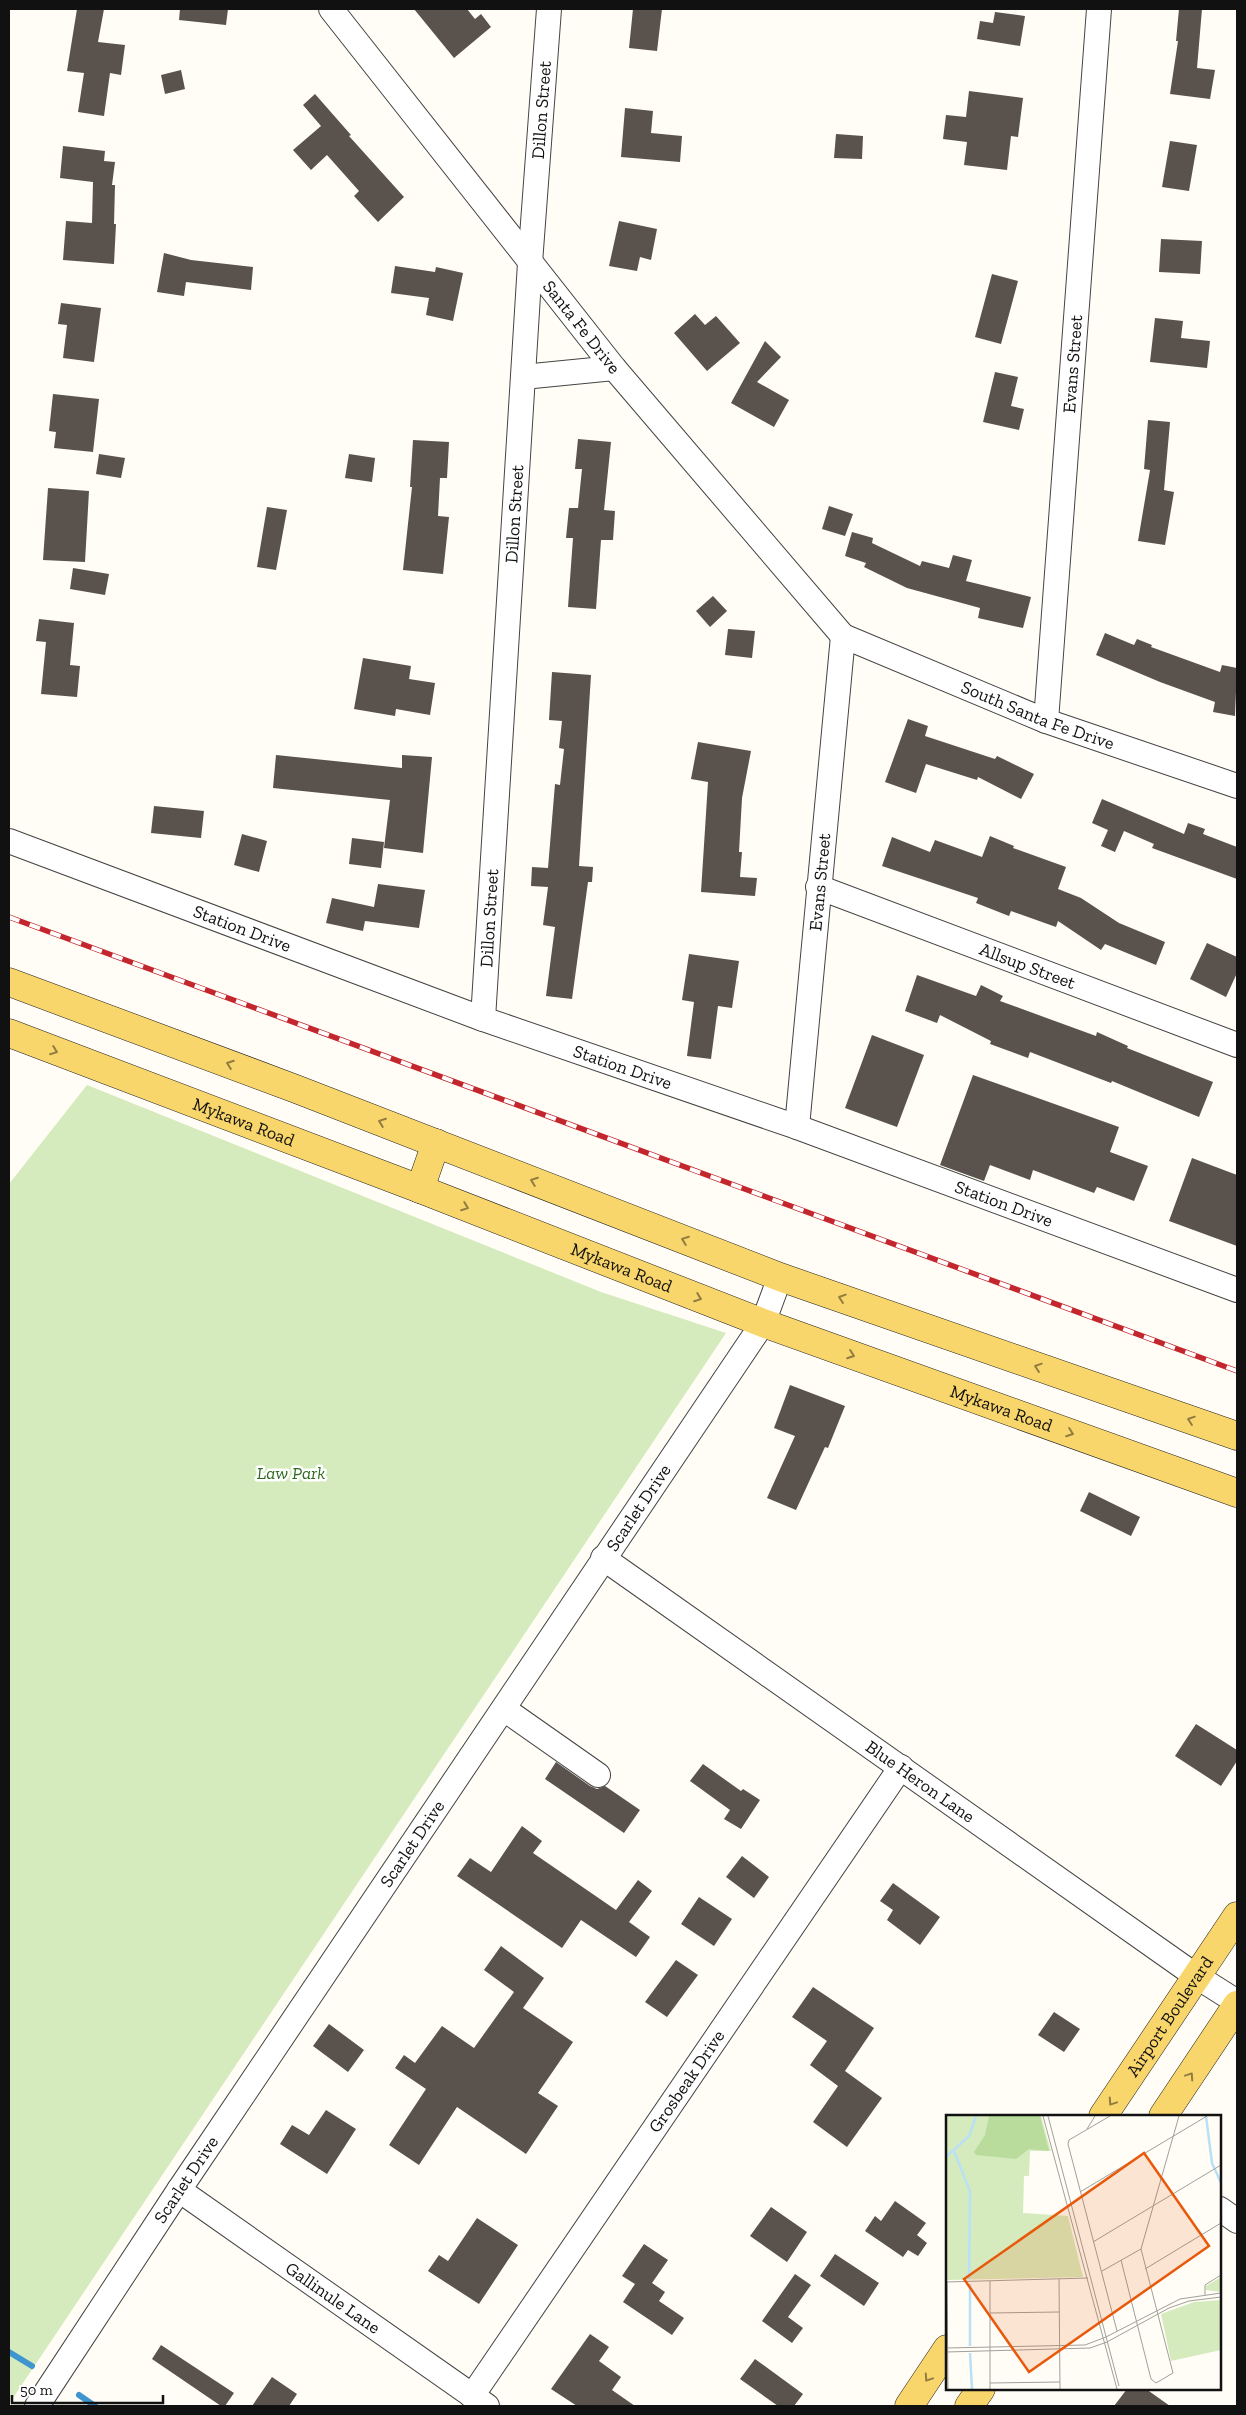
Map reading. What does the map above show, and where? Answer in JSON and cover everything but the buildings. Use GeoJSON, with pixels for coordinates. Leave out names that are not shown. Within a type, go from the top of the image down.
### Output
{"type":"FeatureCollection","features":[{"type":"Feature","properties":{"kind":"main road"},"geometry":{"type":"LineString","coordinates":[[9,982],[436,1143],[780,1277],[1237,1436]]}},
{"type":"Feature","properties":{"kind":"main road","name":"Mykawa Road"},"geometry":{"type":"LineString","coordinates":[[9,1033],[420,1189],[763,1323],[1237,1493]]}},
{"type":"Feature","properties":{"kind":"main road"},"geometry":{"type":"LineString","coordinates":[[420,1189],[436,1143]]}},
{"type":"Feature","properties":{"kind":"main road","name":"Airport Boulevard"},"geometry":{"type":"LineString","coordinates":[[1103,2115],[1237,1916]]}},
{"type":"Feature","properties":{"kind":"main road"},"geometry":{"type":"LineString","coordinates":[[1164,2115],[1237,2003]]}},
{"type":"Feature","properties":{"kind":"main road"},"geometry":{"type":"LineString","coordinates":[[909,2406],[946,2350]]}},
{"type":"Feature","properties":{"kind":"main road"},"geometry":{"type":"LineString","coordinates":[[970,2406],[980,2390]]}},
{"type":"Feature","properties":{"kind":"street","name":"Santa Fe Drive"},"geometry":{"type":"LineString","coordinates":[[331,9],[614,368],[843,636]]}},
{"type":"Feature","properties":{"kind":"street","name":"Dillon Street"},"geometry":{"type":"LineString","coordinates":[[483,1019],[530,263],[549,9]]}},
{"type":"Feature","properties":{"kind":"street","name":"Evans Street"},"geometry":{"type":"LineString","coordinates":[[1046,721],[1099,9]]}},
{"type":"Feature","properties":{"kind":"street"},"geometry":{"type":"LineString","coordinates":[[523,377],[614,368]]}},
{"type":"Feature","properties":{"kind":"street","name":"Evans Street"},"geometry":{"type":"LineString","coordinates":[[796,1127],[843,636]]}},
{"type":"Feature","properties":{"kind":"street","name":"South Santa Fe Drive"},"geometry":{"type":"LineString","coordinates":[[843,636],[1046,721],[1237,786]]}},
{"type":"Feature","properties":{"kind":"street","name":"Station Drive"},"geometry":{"type":"LineString","coordinates":[[9,841],[483,1019],[796,1127],[1237,1290]]}},
{"type":"Feature","properties":{"kind":"street","name":"Allsup Street"},"geometry":{"type":"LineString","coordinates":[[818,887],[1237,1045]]}},
{"type":"Feature","properties":{"kind":"street","name":"Scarlet Drive"},"geometry":{"type":"LineString","coordinates":[[37,2406],[77,2348],[179,2190],[763,1323],[780,1277]]}},
{"type":"Feature","properties":{"kind":"street","name":"Blue Heron Lane"},"geometry":{"type":"LineString","coordinates":[[603,1558],[1237,2003]]}},
{"type":"Feature","properties":{"kind":"street"},"geometry":{"type":"LineString","coordinates":[[504,1710],[598,1775]]}},
{"type":"Feature","properties":{"kind":"street","name":"Grosbeak Drive"},"geometry":{"type":"LineString","coordinates":[[480,2401],[901,1767]]}},
{"type":"Feature","properties":{"kind":"street","name":"Gallinule Lane"},"geometry":{"type":"LineString","coordinates":[[179,2190],[480,2401]]}},
{"type":"Feature","properties":{"kind":"street"},"geometry":{"type":"LineString","coordinates":[[1221,2210],[1237,2221]]}},
{"type":"Feature","properties":{"kind":"green space","name":"Law Park"},"geometry":{"type":"Polygon","coordinates":[[[87,1085],[601,1292],[726,1333],[9,2404],[9,1184],[87,1085]]]}},
{"type":"Feature","properties":{"kind":"waterway"},"geometry":{"type":"LineString","coordinates":[[9,2352],[32,2366]]}},
{"type":"Feature","properties":{"kind":"waterway"},"geometry":{"type":"LineString","coordinates":[[79,2395],[95,2406]]}},
{"type":"Feature","properties":{"kind":"railway"},"geometry":{"type":"LineString","coordinates":[[9,917],[1237,1371]]}}]}
